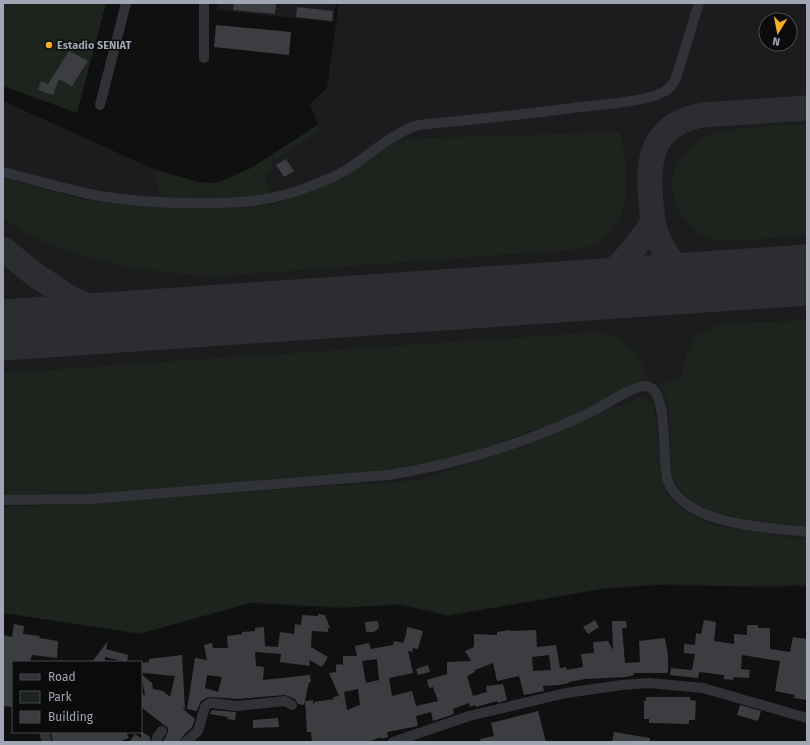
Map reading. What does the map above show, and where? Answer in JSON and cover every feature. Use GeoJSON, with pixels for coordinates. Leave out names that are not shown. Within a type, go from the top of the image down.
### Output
{"type":"FeatureCollection","features":[{"type":"Feature","properties":{"kind":"street"},"geometry":{"type":"LineString","coordinates":[[100,105],[126,3]]}},
{"type":"Feature","properties":{"kind":"street"},"geometry":{"type":"LineString","coordinates":[[204,3],[204,58]]}},
{"type":"Feature","properties":{"kind":"street"},"geometry":{"type":"LineString","coordinates":[[3,172],[85,193],[117,199],[206,204],[273,198],[306,188],[345,171],[389,139],[404,130],[418,125],[533,113],[643,99],[663,92],[674,84],[699,3]]}},
{"type":"Feature","properties":{"kind":"street"},"geometry":{"type":"LineString","coordinates":[[3,500],[89,499],[388,476],[470,458],[517,442],[571,421],[607,404],[630,390],[646,386],[651,387],[658,396],[661,410],[667,480],[683,501],[710,516],[724,520],[807,532]]}},
{"type":"Feature","properties":{"kind":"street"},"geometry":{"type":"LineString","coordinates":[[393,742],[469,716],[566,693],[622,685],[649,683],[703,688],[807,718]]}},
{"type":"Feature","properties":{"kind":"street"},"geometry":{"type":"LineString","coordinates":[[186,742],[198,731],[205,707],[208,704],[211,703],[237,706],[285,701],[292,705]]}},
{"type":"Feature","properties":{"kind":"street"},"geometry":{"type":"LineString","coordinates":[[156,742],[162,731]]}},
{"type":"Feature","properties":{"kind":"shaded area"},"geometry":{"type":"Polygon","coordinates":[[[218,3],[336,3],[333,22],[216,10],[218,3]]]}},
{"type":"Feature","properties":{"kind":"shaded area"},"geometry":{"type":"Polygon","coordinates":[[[339,3],[807,3],[807,586],[767,587],[658,585],[604,589],[448,616],[401,605],[338,608],[251,603],[140,634],[3,613],[3,101],[156,170],[198,182],[211,183],[222,181],[251,168],[318,125],[310,104],[327,88],[339,3]]]}},
{"type":"Feature","properties":{"kind":"green space","name":"Estadio SENIAT"},"geometry":{"type":"Polygon","coordinates":[[[3,3],[106,3],[77,113],[3,86],[3,3]]]}},
{"type":"Feature","properties":{"kind":"green space"},"geometry":{"type":"Polygon","coordinates":[[[807,124],[807,236],[734,241],[719,240],[701,234],[692,227],[682,215],[673,194],[674,173],[684,154],[701,139],[711,134],[737,129],[807,124]]]}},
{"type":"Feature","properties":{"kind":"green space"},"geometry":{"type":"Polygon","coordinates":[[[318,125],[319,130],[270,164],[273,170],[268,173],[266,178],[271,196],[193,201],[161,197],[154,172],[156,170],[198,182],[211,183],[222,181],[251,168],[318,125]]]}},
{"type":"Feature","properties":{"kind":"green space"},"geometry":{"type":"Polygon","coordinates":[[[620,132],[626,177],[626,193],[623,208],[618,222],[610,234],[598,243],[580,249],[219,276],[193,275],[135,268],[77,254],[50,244],[25,232],[3,218],[3,178],[85,200],[117,204],[199,209],[250,207],[272,205],[294,198],[343,177],[396,139],[620,132]]]}},
{"type":"Feature","properties":{"kind":"green space"},"geometry":{"type":"Polygon","coordinates":[[[807,320],[807,526],[744,519],[714,512],[691,501],[679,489],[672,475],[668,401],[658,384],[683,377],[685,358],[693,342],[706,330],[715,326],[724,324],[807,320]]]}},
{"type":"Feature","properties":{"kind":"green space"},"geometry":{"type":"Polygon","coordinates":[[[599,332],[619,338],[636,352],[648,377],[568,417],[467,455],[415,468],[88,494],[3,495],[3,373],[599,332]]]}},
{"type":"Feature","properties":{"kind":"green space"},"geometry":{"type":"Polygon","coordinates":[[[641,396],[653,403],[660,454],[661,478],[667,495],[688,513],[714,525],[807,540],[807,584],[767,586],[659,584],[605,588],[449,615],[401,604],[339,607],[252,602],[141,633],[3,613],[3,506],[13,507],[421,480],[532,443],[641,396]]]}},
{"type":"Feature","properties":{"kind":"building"},"geometry":{"type":"Polygon","coordinates":[[[234,3],[276,4],[275,14],[233,10],[234,3]]]}},
{"type":"Feature","properties":{"kind":"building"},"geometry":{"type":"Polygon","coordinates":[[[297,7],[333,11],[332,21],[296,17],[297,7]]]}},
{"type":"Feature","properties":{"kind":"building"},"geometry":{"type":"Polygon","coordinates":[[[216,25],[291,32],[289,55],[214,47],[216,25]]]}},
{"type":"Feature","properties":{"kind":"building"},"geometry":{"type":"Polygon","coordinates":[[[69,51],[88,61],[72,86],[59,79],[53,95],[38,90],[41,81],[48,84],[69,51]]]}},
{"type":"Feature","properties":{"kind":"building"},"geometry":{"type":"Polygon","coordinates":[[[286,159],[294,171],[284,177],[276,165],[286,159]]]}},
{"type":"Feature","properties":{"kind":"building"},"geometry":{"type":"Polygon","coordinates":[[[318,614],[325,615],[330,628],[328,628],[328,632],[312,631],[311,647],[328,657],[322,667],[309,660],[310,666],[280,662],[281,654],[255,652],[256,666],[264,667],[263,680],[310,675],[311,682],[309,682],[304,705],[298,704],[295,699],[285,695],[237,699],[211,697],[200,702],[197,711],[187,709],[195,658],[207,660],[204,645],[212,643],[213,648],[228,648],[227,636],[242,634],[242,632],[255,631],[255,628],[264,627],[265,646],[278,647],[280,632],[294,634],[295,624],[301,625],[302,615],[318,616],[318,614]],[[207,675],[205,688],[218,692],[222,677],[207,675]]]}},
{"type":"Feature","properties":{"kind":"building"},"geometry":{"type":"Polygon","coordinates":[[[595,620],[599,627],[588,634],[583,627],[595,620]]]}},
{"type":"Feature","properties":{"kind":"building"},"geometry":{"type":"Polygon","coordinates":[[[704,620],[716,622],[714,641],[734,644],[734,634],[747,635],[747,625],[758,625],[758,628],[770,628],[770,649],[790,652],[793,637],[807,639],[807,700],[794,698],[795,695],[775,691],[780,661],[742,655],[741,669],[750,670],[749,678],[734,677],[733,680],[724,679],[724,675],[699,672],[698,678],[670,675],[671,668],[692,670],[695,654],[684,653],[684,644],[695,645],[696,633],[701,634],[704,620]]]}},
{"type":"Feature","properties":{"kind":"building"},"geometry":{"type":"Polygon","coordinates":[[[378,621],[379,628],[374,632],[366,632],[365,622],[378,621]]]}},
{"type":"Feature","properties":{"kind":"building"},"geometry":{"type":"Polygon","coordinates":[[[612,621],[626,621],[627,628],[622,628],[625,663],[640,662],[639,641],[665,638],[668,656],[668,673],[634,673],[634,675],[626,677],[585,679],[559,685],[543,686],[544,691],[524,695],[519,676],[497,681],[493,663],[475,670],[475,672],[467,676],[473,696],[487,692],[486,686],[503,684],[507,700],[498,703],[497,701],[476,707],[475,705],[470,707],[469,703],[453,709],[454,714],[433,721],[431,712],[416,716],[418,726],[387,732],[388,737],[381,739],[381,737],[368,742],[312,742],[311,732],[307,732],[305,701],[313,700],[313,705],[314,702],[334,699],[333,697],[339,696],[329,673],[336,672],[336,665],[343,665],[343,656],[357,656],[355,646],[369,643],[371,649],[393,645],[394,641],[403,643],[407,627],[423,631],[418,649],[413,648],[412,652],[408,651],[413,673],[389,678],[392,696],[412,691],[416,706],[438,701],[433,687],[429,688],[427,680],[447,674],[447,662],[471,661],[465,651],[474,647],[474,634],[497,635],[497,632],[510,630],[536,630],[537,647],[556,645],[560,668],[566,667],[567,670],[583,667],[581,654],[594,653],[593,642],[608,641],[613,650],[612,621]],[[549,655],[532,657],[533,671],[551,670],[549,655]],[[377,659],[362,661],[366,683],[379,680],[377,659]],[[358,689],[344,692],[347,710],[360,705],[358,689]]]}},
{"type":"Feature","properties":{"kind":"building"},"geometry":{"type":"Polygon","coordinates":[[[14,624],[24,626],[23,634],[40,636],[39,638],[58,641],[57,658],[32,655],[30,661],[12,661],[12,707],[3,706],[3,635],[12,637],[14,624]]]}},
{"type":"Feature","properties":{"kind":"building"},"geometry":{"type":"Polygon","coordinates":[[[108,641],[106,649],[128,655],[127,661],[105,657],[105,661],[93,661],[108,641]]]}},
{"type":"Feature","properties":{"kind":"building"},"geometry":{"type":"Polygon","coordinates":[[[182,655],[185,709],[182,708],[195,719],[192,727],[182,737],[180,742],[163,742],[168,732],[168,728],[142,708],[142,694],[145,695],[142,675],[152,683],[153,689],[163,691],[170,697],[175,676],[143,673],[142,663],[149,662],[149,659],[182,655]]]}},
{"type":"Feature","properties":{"kind":"building"},"geometry":{"type":"Polygon","coordinates":[[[428,665],[430,672],[418,675],[416,669],[428,665]]]}},
{"type":"Feature","properties":{"kind":"building"},"geometry":{"type":"Polygon","coordinates":[[[646,697],[690,697],[690,700],[696,701],[695,720],[689,720],[689,724],[649,723],[649,719],[644,719],[644,701],[646,701],[646,697]]]}},
{"type":"Feature","properties":{"kind":"building"},"geometry":{"type":"Polygon","coordinates":[[[740,705],[761,711],[758,721],[737,715],[740,705]]]}},
{"type":"Feature","properties":{"kind":"building"},"geometry":{"type":"Polygon","coordinates":[[[212,710],[236,712],[235,720],[227,719],[228,717],[210,714],[212,710]]]}},
{"type":"Feature","properties":{"kind":"building"},"geometry":{"type":"Polygon","coordinates":[[[538,711],[546,742],[481,742],[480,739],[494,736],[491,723],[538,711]]]}},
{"type":"Feature","properties":{"kind":"building"},"geometry":{"type":"Polygon","coordinates":[[[278,718],[279,727],[253,728],[253,720],[278,718]]]}},
{"type":"Feature","properties":{"kind":"building"},"geometry":{"type":"Polygon","coordinates":[[[142,732],[150,737],[150,742],[129,742],[135,734],[141,738],[142,732]]]}},
{"type":"Feature","properties":{"kind":"building"},"geometry":{"type":"Polygon","coordinates":[[[614,732],[650,738],[650,742],[612,742],[614,732]]]}},
{"type":"Feature","properties":{"kind":"building"},"geometry":{"type":"Polygon","coordinates":[[[51,733],[126,733],[129,738],[118,742],[53,742],[51,733]]]}},
{"type":"Feature","properties":{"kind":"taxiway"},"geometry":{"type":"LineString","coordinates":[[653,222],[650,170],[658,141],[668,130],[682,121],[702,115],[807,108]]}},
{"type":"Feature","properties":{"kind":"taxiway"},"geometry":{"type":"LineString","coordinates":[[578,291],[601,280],[612,272],[630,253],[653,222],[655,231],[663,248],[675,264],[689,275],[700,280],[714,282]]}},
{"type":"Feature","properties":{"kind":"taxiway"},"geometry":{"type":"LineString","coordinates":[[3,249],[34,274],[70,298],[115,317],[146,321]]}},
{"type":"Feature","properties":{"kind":"runway"},"geometry":{"type":"LineString","coordinates":[[3,330],[807,275]]}},
{"type":"Feature","properties":{"kind":"place","name":"Estadio SENIAT"},"geometry":{"type":"Point","coordinates":[49,45]}}]}
